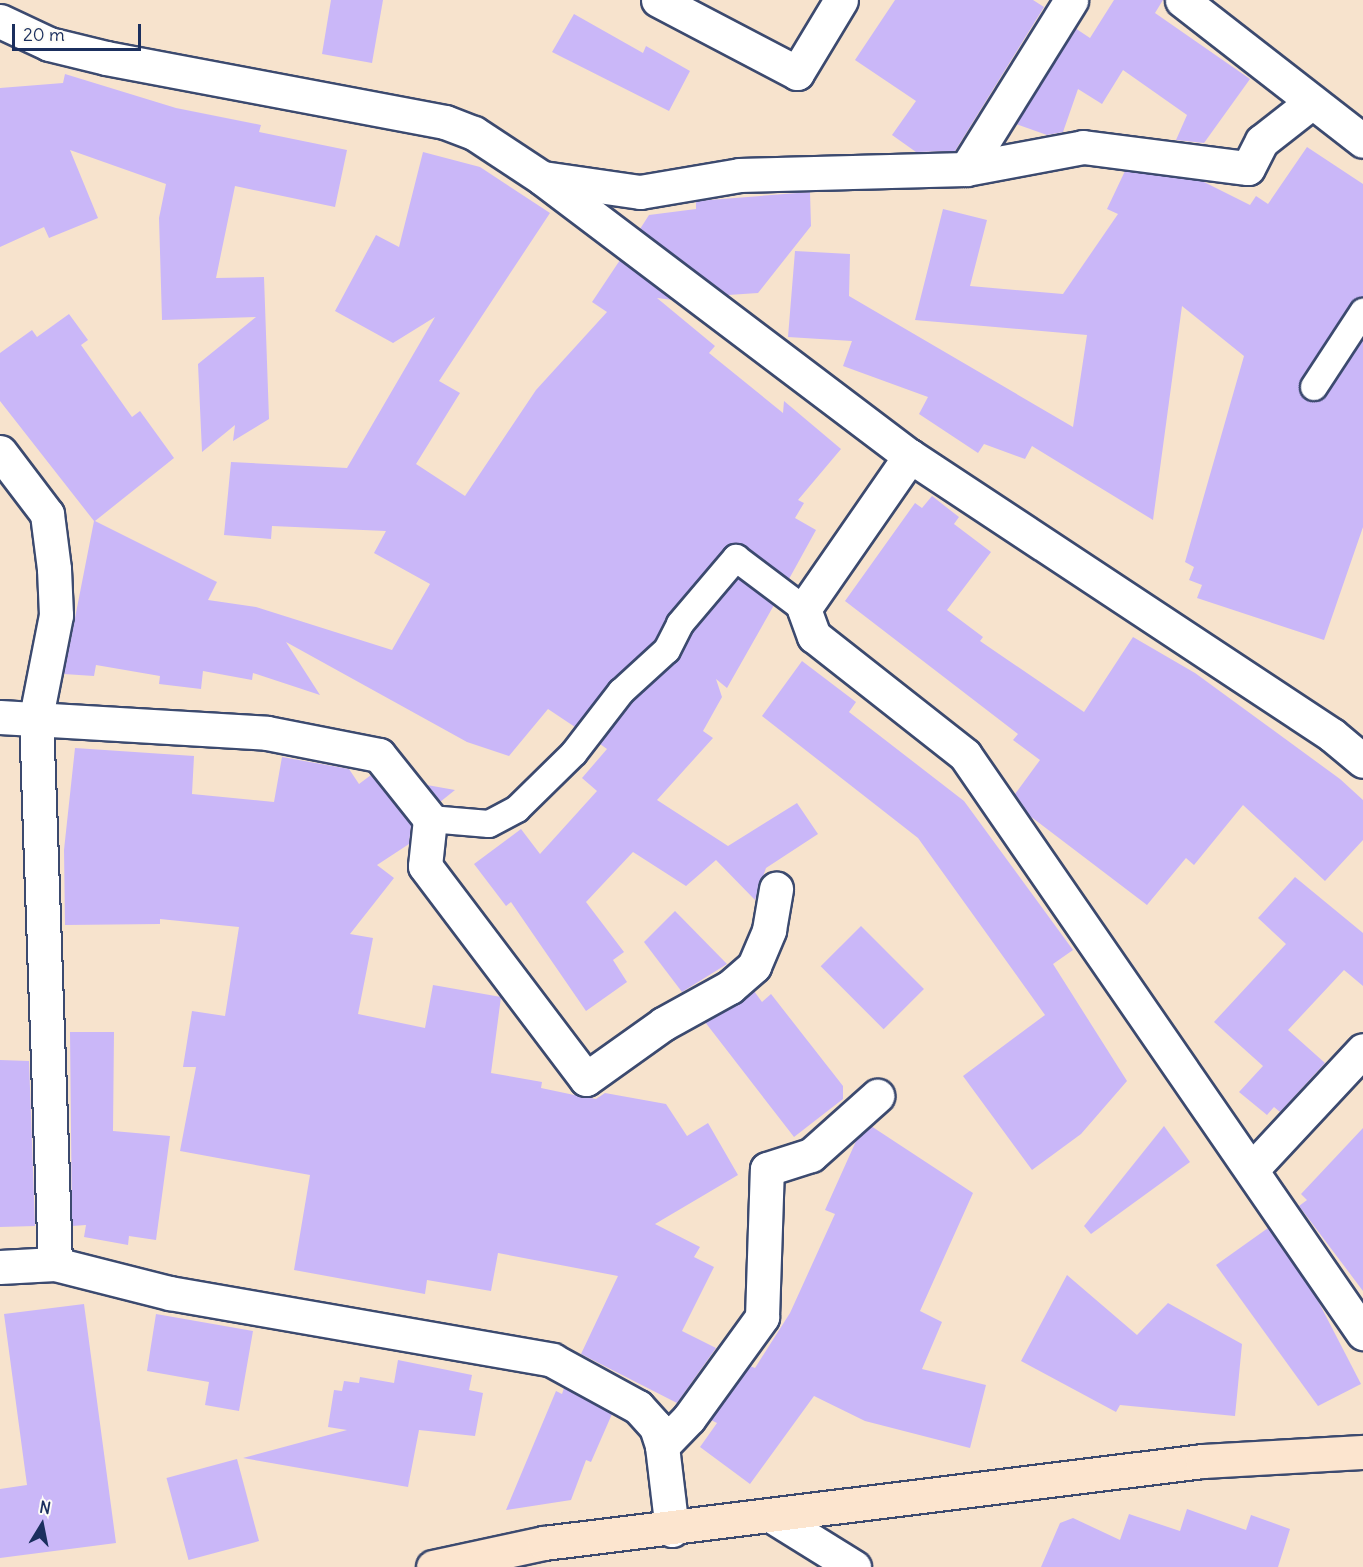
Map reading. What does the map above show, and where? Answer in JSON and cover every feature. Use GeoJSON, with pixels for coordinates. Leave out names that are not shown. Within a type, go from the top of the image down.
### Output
{"type":"FeatureCollection","features":[{"type":"Feature","properties":{"kind":"street"},"geometry":{"type":"LineString","coordinates":[[658,0],[797,73],[841,0]]}},
{"type":"Feature","properties":{"kind":"street"},"geometry":{"type":"LineString","coordinates":[[966,169],[1071,0]]}},
{"type":"Feature","properties":{"kind":"street"},"geometry":{"type":"LineString","coordinates":[[1182,0],[1363,141]]}},
{"type":"Feature","properties":{"kind":"street"},"geometry":{"type":"LineString","coordinates":[[0,21],[49,44],[106,58],[446,122],[474,133],[542,178],[909,456],[1332,735],[1363,761]]}},
{"type":"Feature","properties":{"kind":"street"},"geometry":{"type":"LineString","coordinates":[[542,178],[640,192],[739,175],[966,169],[1083,147],[1248,168],[1262,141],[1312,102]]}},
{"type":"Feature","properties":{"kind":"street"},"geometry":{"type":"LineString","coordinates":[[0,452],[46,514],[50,536],[56,615],[36,717],[55,1263]]}},
{"type":"Feature","properties":{"kind":"street"},"geometry":{"type":"LineString","coordinates":[[909,456],[804,609],[814,636],[965,755],[1253,1168],[1363,1333]]}},
{"type":"Feature","properties":{"kind":"street"},"geometry":{"type":"LineString","coordinates":[[0,717],[36,717],[267,733],[379,755],[430,819],[425,866],[586,1079],[663,1024],[730,987],[754,966],[769,930],[776,889]]}},
{"type":"Feature","properties":{"kind":"street"},"geometry":{"type":"LineString","coordinates":[[1253,1168],[1363,1050]]}},
{"type":"Feature","properties":{"kind":"street"},"geometry":{"type":"LineString","coordinates":[[662,1446],[689,1418],[762,1317],[767,1169],[811,1155],[877,1096]]}},
{"type":"Feature","properties":{"kind":"street"},"geometry":{"type":"LineString","coordinates":[[0,1267],[55,1263],[170,1293],[552,1360],[638,1407],[656,1427],[662,1446],[672,1530]]}},
{"type":"Feature","properties":{"kind":"street"},"geometry":{"type":"LineString","coordinates":[[433,1567],[546,1555],[672,1530],[1202,1461],[1363,1452]]}},
{"type":"Feature","properties":{"kind":"street"},"geometry":{"type":"LineString","coordinates":[[775,1518],[854,1567]]}},
{"type":"Feature","properties":{"kind":"lane"},"geometry":{"type":"LineString","coordinates":[[1314,387],[1363,312]]}},
{"type":"Feature","properties":{"kind":"lane"},"geometry":{"type":"LineString","coordinates":[[430,819],[489,824],[517,809],[574,753],[621,692],[667,650],[680,624],[736,558],[804,609]]}},
{"type":"Feature","properties":{"kind":"building"},"geometry":{"type":"Polygon","coordinates":[[[331,0],[383,0],[372,63],[322,54],[331,0]]]}},
{"type":"Feature","properties":{"kind":"building"},"geometry":{"type":"Polygon","coordinates":[[[895,0],[1033,0],[1044,7],[955,151],[916,152],[892,135],[916,101],[855,60],[895,0]]]}},
{"type":"Feature","properties":{"kind":"building"},"geometry":{"type":"Polygon","coordinates":[[[1114,0],[1163,0],[1155,13],[1250,79],[1204,143],[1176,140],[1187,115],[1123,70],[1102,104],[1078,89],[1063,132],[1047,135],[1016,124],[1075,28],[1090,38],[1114,0]]]}},
{"type":"Feature","properties":{"kind":"building"},"geometry":{"type":"Polygon","coordinates":[[[574,14],[643,53],[646,46],[690,71],[669,111],[552,52],[574,14]]]}},
{"type":"Feature","properties":{"kind":"building"},"geometry":{"type":"Polygon","coordinates":[[[65,74],[176,108],[261,125],[259,132],[347,150],[335,207],[235,186],[216,278],[264,277],[269,419],[233,441],[235,425],[202,452],[198,364],[256,317],[162,320],[159,218],[166,184],[70,150],[98,218],[49,238],[44,227],[0,247],[0,88],[63,83],[65,74]]]}},
{"type":"Feature","properties":{"kind":"building"},"geometry":{"type":"Polygon","coordinates":[[[1307,147],[1363,184],[1363,297],[1350,304],[1299,386],[1305,399],[1321,400],[1363,339],[1363,527],[1324,640],[1197,598],[1202,585],[1189,580],[1194,567],[1185,562],[1244,356],[1182,306],[1153,520],[1032,446],[1025,459],[984,444],[978,453],[919,414],[928,397],[843,366],[852,341],[788,337],[795,251],[850,254],[849,296],[1073,427],[1087,335],[915,320],[943,209],[987,220],[970,286],[1063,294],[1118,214],[1107,209],[1125,171],[1202,181],[1250,205],[1256,196],[1268,204],[1307,147]]]}},
{"type":"Feature","properties":{"kind":"building"},"geometry":{"type":"Polygon","coordinates":[[[423,152],[480,167],[550,213],[439,381],[460,393],[416,464],[465,496],[536,390],[607,312],[592,302],[620,260],[673,300],[657,298],[715,346],[709,353],[783,413],[784,401],[841,449],[798,500],[804,503],[795,518],[816,530],[789,579],[745,546],[730,544],[668,615],[655,641],[611,681],[575,727],[548,709],[509,756],[467,742],[286,642],[320,695],[253,673],[252,680],[203,671],[201,689],[159,684],[160,676],[96,665],[94,676],[64,674],[94,521],[0,401],[0,353],[32,330],[37,337],[69,314],[88,340],[81,345],[132,417],[140,411],[174,458],[95,521],[217,582],[208,600],[256,607],[392,650],[430,584],[374,553],[386,531],[272,526],[271,539],[224,535],[231,462],[347,468],[435,317],[393,343],[335,311],[376,235],[399,247],[423,152]]]}},
{"type":"Feature","properties":{"kind":"building"},"geometry":{"type":"Polygon","coordinates":[[[810,192],[811,226],[758,293],[728,295],[640,229],[649,215],[696,209],[696,201],[810,192]]]}},
{"type":"Feature","properties":{"kind":"building"},"geometry":{"type":"Polygon","coordinates":[[[932,496],[959,517],[954,524],[991,552],[947,610],[983,637],[980,641],[1084,712],[1133,637],[1195,673],[1340,779],[1363,800],[1363,840],[1325,881],[1243,805],[1194,865],[1186,858],[1147,905],[1030,816],[1015,794],[1040,760],[1013,740],[1018,734],[845,601],[915,503],[922,508],[932,496]]]}},
{"type":"Feature","properties":{"kind":"building"},"geometry":{"type":"Polygon","coordinates":[[[738,578],[774,605],[727,688],[716,679],[722,697],[703,731],[713,738],[657,800],[728,846],[797,803],[818,834],[766,868],[755,900],[716,860],[686,886],[633,852],[586,902],[624,952],[613,960],[627,982],[586,1011],[511,902],[506,906],[474,864],[521,829],[540,854],[597,791],[582,778],[607,749],[600,744],[632,702],[677,661],[693,632],[738,578]]]}},
{"type":"Feature","properties":{"kind":"building"},"geometry":{"type":"Polygon","coordinates":[[[802,661],[856,702],[849,712],[964,801],[1073,950],[1053,964],[1127,1081],[1081,1134],[1032,1170],[963,1076],[1045,1015],[918,838],[762,716],[802,661]]]}},
{"type":"Feature","properties":{"kind":"building"},"geometry":{"type":"Polygon","coordinates":[[[75,748],[194,756],[192,794],[274,802],[282,757],[349,769],[359,784],[371,775],[411,825],[409,844],[377,865],[394,878],[350,934],[373,938],[358,1014],[425,1028],[433,985],[501,997],[491,1073],[542,1082],[541,1088],[579,1096],[596,1099],[605,1093],[666,1104],[687,1136],[708,1123],[738,1175],[655,1224],[700,1247],[694,1257],[714,1267],[682,1331],[716,1348],[677,1403],[581,1354],[618,1276],[498,1253],[491,1291],[427,1280],[425,1294],[294,1270],[310,1175],[180,1151],[196,1067],[183,1067],[192,1011],[225,1016],[239,927],[160,919],[160,924],[65,925],[64,850],[75,748]]]}},
{"type":"Feature","properties":{"kind":"building"},"geometry":{"type":"Polygon","coordinates":[[[427,785],[455,790],[440,802],[427,785]]]}},
{"type":"Feature","properties":{"kind":"building"},"geometry":{"type":"Polygon","coordinates":[[[1295,877],[1363,933],[1363,986],[1344,970],[1288,1030],[1325,1063],[1280,1112],[1274,1107],[1267,1115],[1239,1092],[1263,1066],[1214,1022],[1286,944],[1258,918],[1295,877]]]}},
{"type":"Feature","properties":{"kind":"building"},"geometry":{"type":"Polygon","coordinates":[[[675,911],[727,964],[682,992],[644,942],[675,911]]]}},
{"type":"Feature","properties":{"kind":"building"},"geometry":{"type":"Polygon","coordinates":[[[861,926],[924,989],[884,1029],[821,966],[861,926]]]}},
{"type":"Feature","properties":{"kind":"building"},"geometry":{"type":"Polygon","coordinates":[[[754,991],[762,1002],[771,994],[843,1086],[843,1099],[794,1137],[705,1022],[754,991]]]}},
{"type":"Feature","properties":{"kind":"building"},"geometry":{"type":"Polygon","coordinates":[[[70,1032],[114,1032],[113,1131],[170,1136],[156,1240],[129,1236],[128,1245],[84,1237],[86,1225],[72,1226],[70,1032]]]}},
{"type":"Feature","properties":{"kind":"building"},"geometry":{"type":"Polygon","coordinates":[[[0,1060],[29,1061],[35,1226],[0,1227],[0,1060]]]}},
{"type":"Feature","properties":{"kind":"building"},"geometry":{"type":"Polygon","coordinates":[[[871,1126],[973,1193],[920,1311],[942,1322],[922,1369],[986,1385],[970,1448],[865,1421],[814,1396],[750,1484],[700,1447],[717,1423],[711,1420],[750,1366],[755,1368],[790,1313],[835,1214],[825,1210],[857,1139],[871,1126]]]}},
{"type":"Feature","properties":{"kind":"building"},"geometry":{"type":"Polygon","coordinates":[[[1164,1126],[1190,1162],[1091,1234],[1084,1226],[1164,1126]]]}},
{"type":"Feature","properties":{"kind":"building"},"geometry":{"type":"Polygon","coordinates":[[[1363,1128],[1363,1291],[1299,1206],[1307,1200],[1301,1194],[1363,1128]]]}},
{"type":"Feature","properties":{"kind":"building"},"geometry":{"type":"Polygon","coordinates":[[[1268,1228],[1316,1297],[1361,1384],[1318,1406],[1216,1265],[1268,1228]]]}},
{"type":"Feature","properties":{"kind":"building"},"geometry":{"type":"Polygon","coordinates":[[[1067,1275],[1137,1335],[1168,1303],[1242,1344],[1235,1416],[1120,1405],[1116,1412],[1021,1361],[1067,1275]]]}},
{"type":"Feature","properties":{"kind":"building"},"geometry":{"type":"Polygon","coordinates":[[[84,1304],[116,1543],[0,1558],[0,1489],[27,1485],[4,1314],[84,1304]]]}},
{"type":"Feature","properties":{"kind":"building"},"geometry":{"type":"Polygon","coordinates":[[[156,1314],[253,1331],[239,1411],[205,1405],[209,1382],[147,1371],[156,1314]]]}},
{"type":"Feature","properties":{"kind":"building"},"geometry":{"type":"Polygon","coordinates":[[[398,1360],[472,1375],[469,1390],[483,1393],[475,1436],[419,1430],[408,1487],[243,1458],[347,1430],[328,1427],[334,1390],[342,1391],[344,1381],[359,1383],[360,1377],[394,1383],[398,1360]]]}},
{"type":"Feature","properties":{"kind":"building"},"geometry":{"type":"Polygon","coordinates":[[[564,1388],[612,1414],[591,1462],[586,1460],[571,1500],[506,1510],[556,1391],[562,1394],[564,1388]]]}},
{"type":"Feature","properties":{"kind":"building"},"geometry":{"type":"Polygon","coordinates":[[[237,1459],[259,1541],[188,1560],[166,1478],[237,1459]]]}},
{"type":"Feature","properties":{"kind":"building"},"geometry":{"type":"Polygon","coordinates":[[[1187,1509],[1246,1530],[1251,1515],[1290,1529],[1278,1567],[1041,1567],[1060,1523],[1073,1518],[1120,1540],[1129,1514],[1180,1531],[1187,1509]]]}}]}
